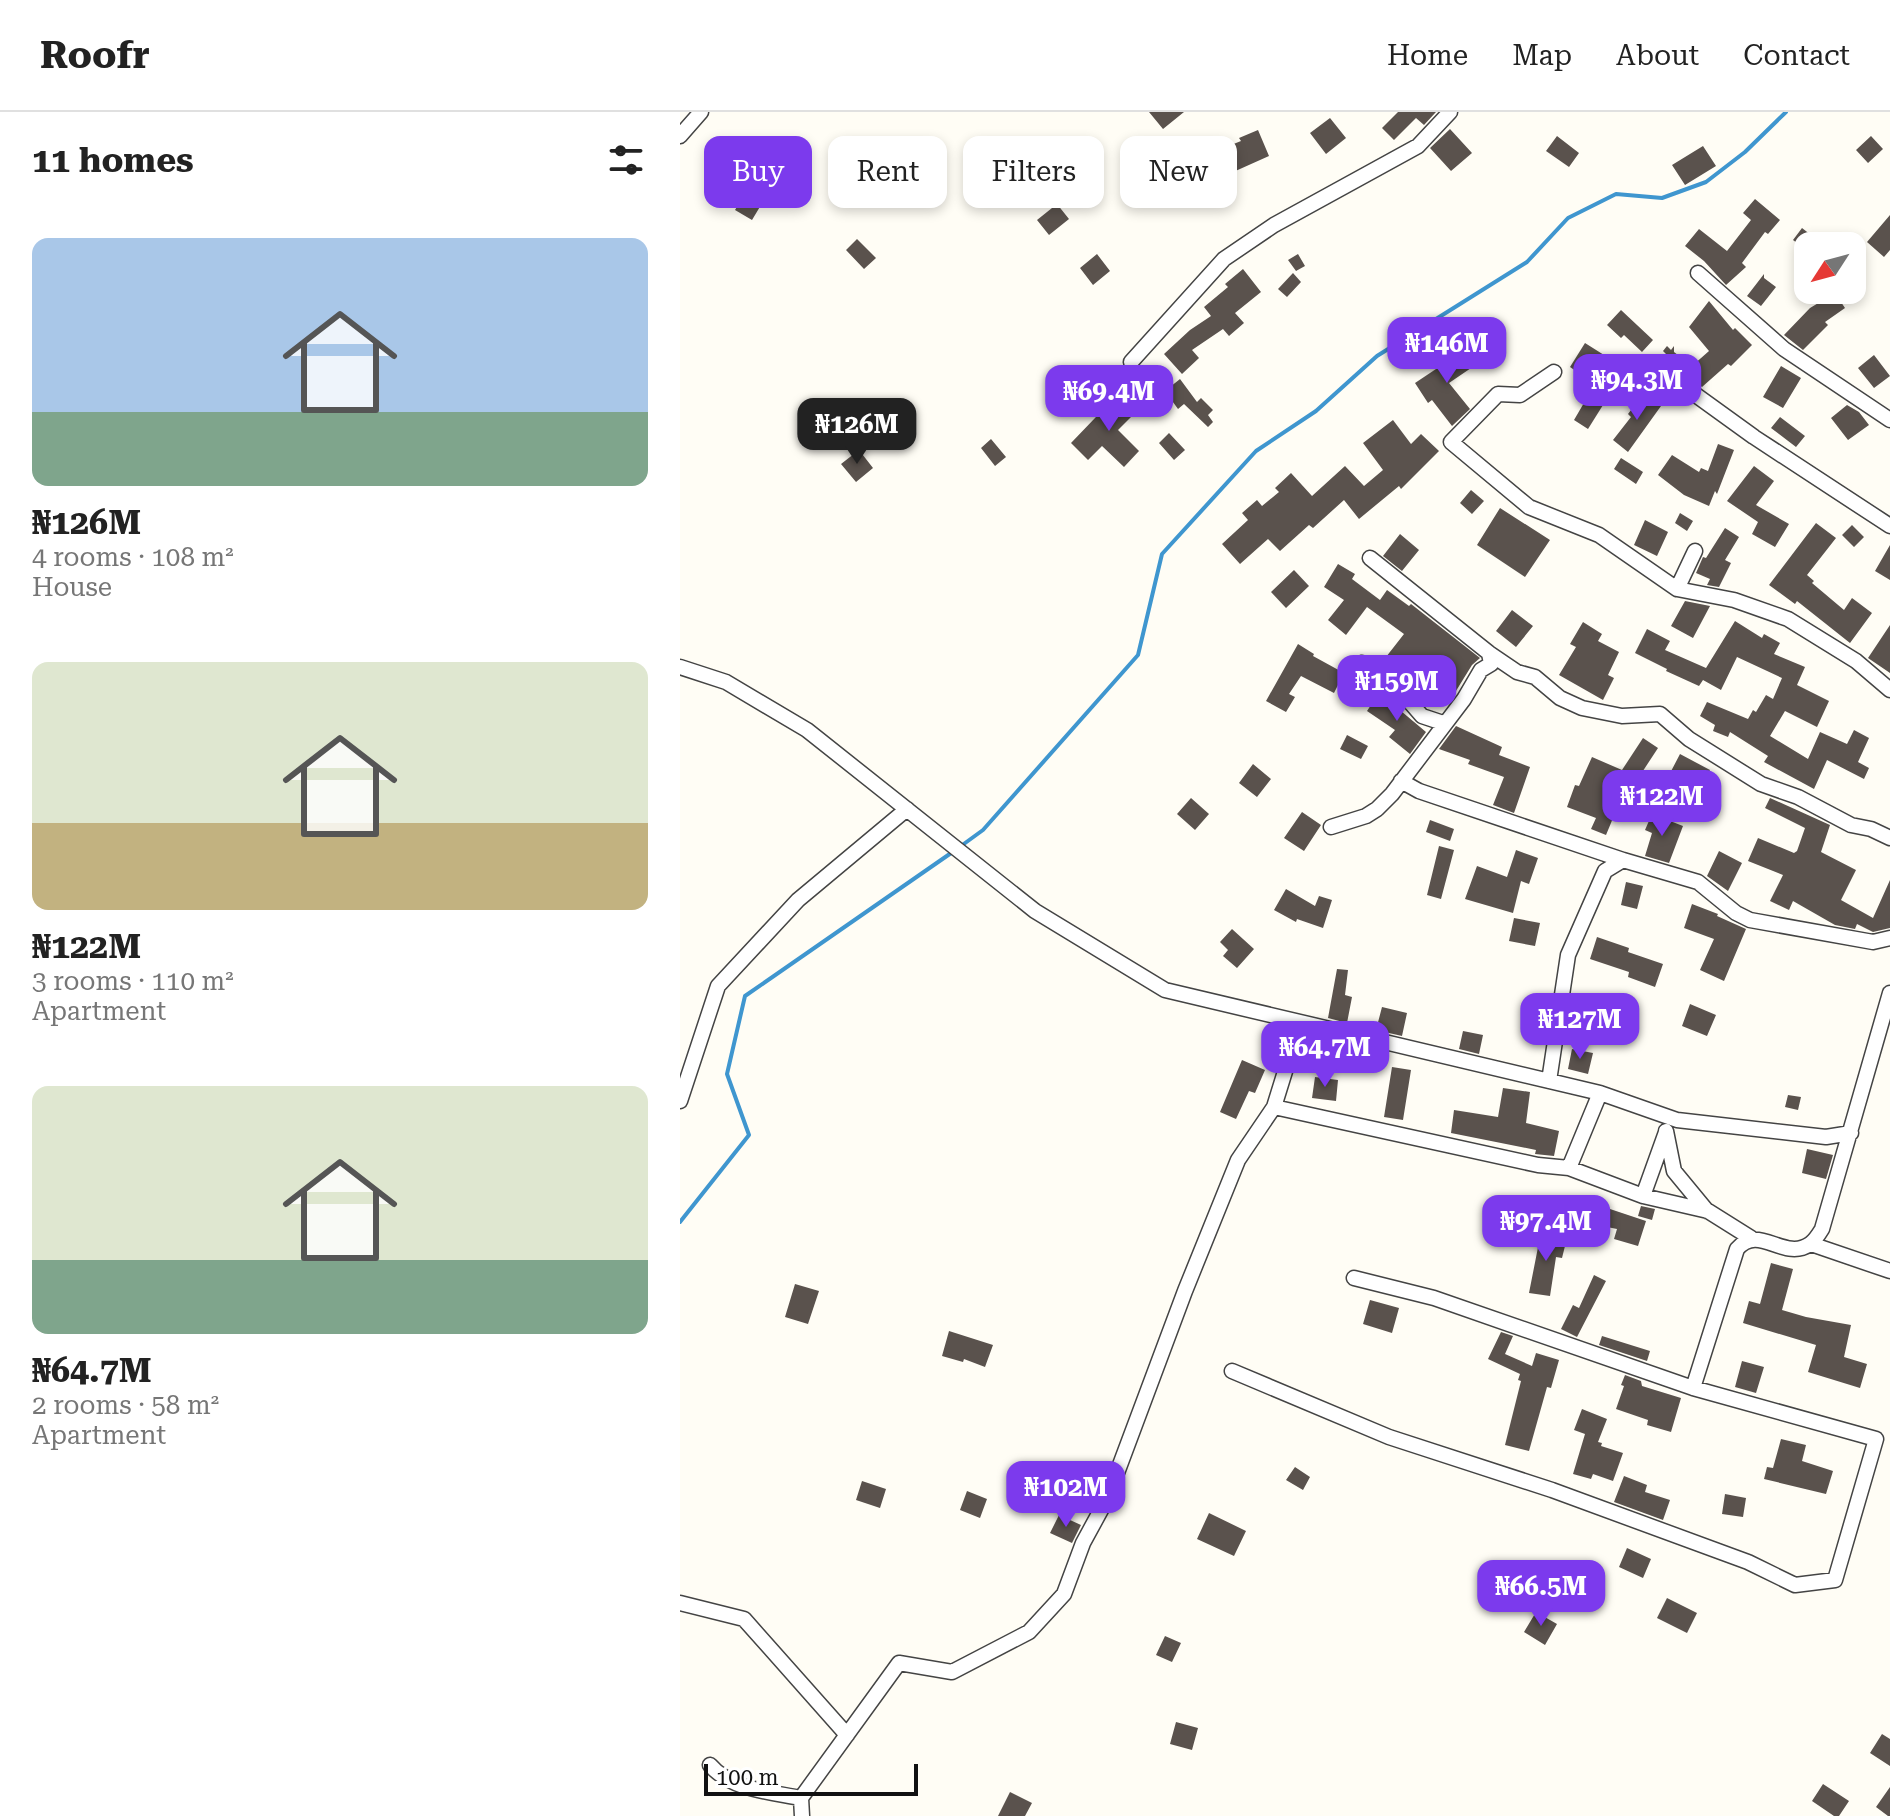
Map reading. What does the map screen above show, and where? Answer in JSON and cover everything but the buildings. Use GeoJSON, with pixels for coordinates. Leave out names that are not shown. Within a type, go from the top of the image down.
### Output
{"type":"FeatureCollection","features":[{"type":"Feature","properties":{"kind":"street"},"geometry":{"type":"LineString","coordinates":[[680,136],[701,112]]}},
{"type":"Feature","properties":{"kind":"street"},"geometry":{"type":"LineString","coordinates":[[1131,362],[1224,259],[1274,225],[1418,146],[1450,112]]}},
{"type":"Feature","properties":{"kind":"street"},"geometry":{"type":"LineString","coordinates":[[1698,273],[1784,349],[1890,420]]}},
{"type":"Feature","properties":{"kind":"street"},"geometry":{"type":"LineString","coordinates":[[1554,372],[1520,395],[1498,394],[1451,442],[1529,507],[1599,535],[1677,589],[1734,600],[1788,619],[1856,661],[1890,690]]}},
{"type":"Feature","properties":{"kind":"street"},"geometry":{"type":"LineString","coordinates":[[1682,385],[1754,437],[1890,526]]}},
{"type":"Feature","properties":{"kind":"street"},"geometry":{"type":"LineString","coordinates":[[1677,589],[1695,551]]}},
{"type":"Feature","properties":{"kind":"street"},"geometry":{"type":"LineString","coordinates":[[1370,558],[1489,653],[1517,672],[1535,677],[1560,698],[1582,708],[1622,716],[1660,714],[1689,739],[1761,784],[1798,797],[1851,825],[1871,829],[1890,838]]}},
{"type":"Feature","properties":{"kind":"street"},"geometry":{"type":"LineString","coordinates":[[1331,827],[1366,816],[1377,809],[1464,699],[1481,670],[1491,664],[1489,653]]}},
{"type":"Feature","properties":{"kind":"street"},"geometry":{"type":"LineString","coordinates":[[1362,663],[1402,693],[1422,716],[1443,723]]}},
{"type":"Feature","properties":{"kind":"street"},"geometry":{"type":"LineString","coordinates":[[680,667],[726,682],[796,723],[1035,911],[1165,990],[1600,1093],[1677,1120],[1826,1137],[1851,1133]]}},
{"type":"Feature","properties":{"kind":"street"},"geometry":{"type":"LineString","coordinates":[[1401,781],[1419,791],[1698,882],[1736,913],[1750,920],[1873,942],[1890,938]]}},
{"type":"Feature","properties":{"kind":"street"},"geometry":{"type":"LineString","coordinates":[[680,1101],[718,986],[798,900],[907,809]]}},
{"type":"Feature","properties":{"kind":"street"},"geometry":{"type":"LineString","coordinates":[[1549,1081],[1568,955],[1605,871],[1623,860]]}},
{"type":"Feature","properties":{"kind":"street"},"geometry":{"type":"LineString","coordinates":[[1666,1131],[1674,1171],[1708,1211],[1751,1238],[1787,1248],[1811,1244],[1822,1229],[1890,993]]}},
{"type":"Feature","properties":{"kind":"street"},"geometry":{"type":"LineString","coordinates":[[802,1816],[801,1798],[899,1663],[952,1672],[1029,1632],[1064,1594],[1083,1543],[1108,1497],[1238,1160],[1274,1107],[1287,1065],[1322,1028]]}},
{"type":"Feature","properties":{"kind":"street"},"geometry":{"type":"LineString","coordinates":[[1569,1168],[1600,1093]]}},
{"type":"Feature","properties":{"kind":"street"},"geometry":{"type":"LineString","coordinates":[[1274,1107],[1538,1165],[1569,1168],[1643,1196],[1708,1211]]}},
{"type":"Feature","properties":{"kind":"street"},"geometry":{"type":"LineString","coordinates":[[1643,1196],[1666,1131],[1677,1120]]}},
{"type":"Feature","properties":{"kind":"street"},"geometry":{"type":"LineString","coordinates":[[1826,1137],[1844,1153]]}},
{"type":"Feature","properties":{"kind":"street"},"geometry":{"type":"LineString","coordinates":[[1693,1388],[1737,1249],[1751,1238]]}},
{"type":"Feature","properties":{"kind":"street"},"geometry":{"type":"LineString","coordinates":[[1811,1244],[1890,1271]]}},
{"type":"Feature","properties":{"kind":"street"},"geometry":{"type":"LineString","coordinates":[[1232,1371],[1389,1437],[1566,1495],[1748,1562],[1795,1585],[1835,1580],[1876,1439],[1693,1388],[1434,1298],[1354,1278]]}},
{"type":"Feature","properties":{"kind":"street"},"geometry":{"type":"LineString","coordinates":[[680,1603],[744,1619],[847,1735]]}},
{"type":"Feature","properties":{"kind":"street"},"geometry":{"type":"LineString","coordinates":[[710,1765],[716,1772],[747,1787],[801,1798]]}},
{"type":"Feature","properties":{"kind":"waterway"},"geometry":{"type":"LineString","coordinates":[[961,846],[983,830],[1138,655],[1162,554],[1256,451],[1316,411],[1377,356],[1527,262],[1568,218],[1616,194],[1662,198],[1706,182],[1745,152],[1786,112]]}},
{"type":"Feature","properties":{"kind":"waterway"},"geometry":{"type":"LineString","coordinates":[[680,1222],[749,1135],[727,1074],[745,996],[954,851]]}}]}
